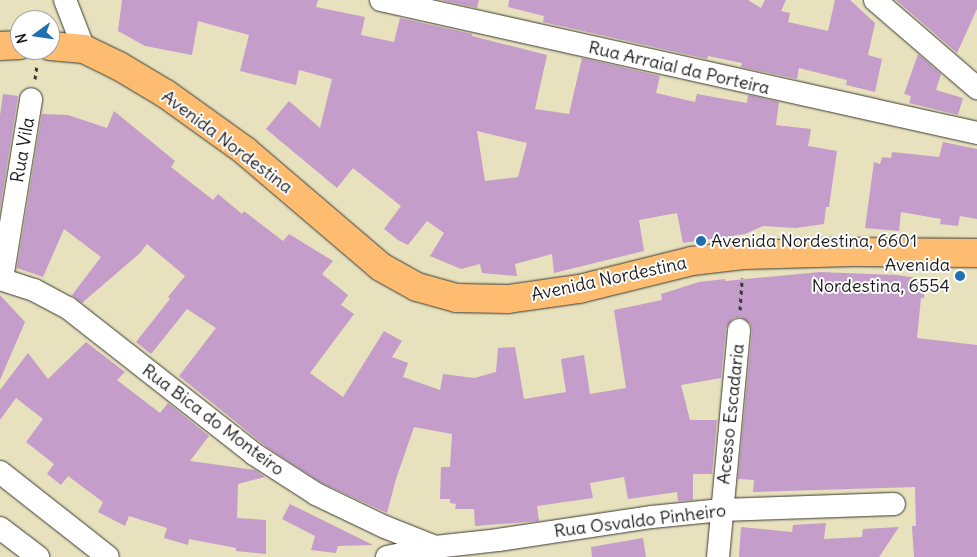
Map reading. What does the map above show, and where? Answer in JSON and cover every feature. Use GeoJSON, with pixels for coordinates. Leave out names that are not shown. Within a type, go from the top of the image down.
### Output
{"type":"FeatureCollection","features":[{"type":"Feature","properties":{"kind":"main road","name":"Avenida Nordestina"},"geometry":{"type":"LineString","coordinates":[[60,49],[84,49],[119,66],[166,94],[244,150],[381,267],[417,287],[457,298],[508,299],[579,289],[692,261],[743,255],[853,252],[977,253]]}},
{"type":"Feature","properties":{"kind":"street"},"geometry":{"type":"LineString","coordinates":[[65,0],[84,49]]}},
{"type":"Feature","properties":{"kind":"street","name":"Rua Arraial da Porteira"},"geometry":{"type":"LineString","coordinates":[[382,0],[977,133]]}},
{"type":"Feature","properties":{"kind":"street"},"geometry":{"type":"LineString","coordinates":[[875,0],[977,88]]}},
{"type":"Feature","properties":{"kind":"street","name":"Rua Vila"},"geometry":{"type":"LineString","coordinates":[[1,279],[31,99]]}},
{"type":"Feature","properties":{"kind":"street","name":"Rua Bica do Monteiro"},"geometry":{"type":"LineString","coordinates":[[1,279],[34,290],[68,308],[254,454],[316,494],[385,527],[435,547]]}},
{"type":"Feature","properties":{"kind":"street","name":"Acesso Escadaria"},"geometry":{"type":"LineString","coordinates":[[718,557],[739,330]]}},
{"type":"Feature","properties":{"kind":"street"},"geometry":{"type":"LineString","coordinates":[[0,472],[110,557]]}},
{"type":"Feature","properties":{"kind":"street","name":"Rua Osvaldo Pinheiro"},"geometry":{"type":"LineString","coordinates":[[387,557],[435,547],[652,517],[722,510],[894,504]]}},
{"type":"Feature","properties":{"kind":"street"},"geometry":{"type":"LineString","coordinates":[[0,528],[38,557]]}},
{"type":"Feature","properties":{"kind":"path","name":"Rua Vila"},"geometry":{"type":"LineString","coordinates":[[31,99],[35,60]]}},
{"type":"Feature","properties":{"kind":"path"},"geometry":{"type":"LineString","coordinates":[[739,330],[743,255]]}},
{"type":"Feature","properties":{"kind":"building"},"geometry":{"type":"Polygon","coordinates":[[[122,0],[318,0],[316,7],[365,17],[361,35],[394,42],[400,18],[472,34],[472,36],[547,55],[535,109],[569,114],[582,58],[660,76],[656,93],[695,102],[697,94],[747,103],[748,95],[779,102],[776,125],[811,129],[808,146],[837,151],[829,207],[826,207],[824,224],[796,228],[763,226],[745,234],[683,243],[677,213],[639,220],[644,251],[554,273],[552,254],[515,264],[517,276],[482,273],[480,264],[461,269],[430,256],[444,233],[427,221],[408,245],[398,240],[384,229],[401,206],[353,168],[337,188],[266,129],[289,101],[320,128],[332,79],[299,70],[296,85],[240,71],[249,35],[198,21],[192,55],[145,46],[118,31],[122,0]],[[477,131],[485,181],[518,177],[527,143],[477,131]]]}},
{"type":"Feature","properties":{"kind":"building"},"geometry":{"type":"Polygon","coordinates":[[[441,0],[479,0],[477,8],[441,0]]]}},
{"type":"Feature","properties":{"kind":"building"},"geometry":{"type":"Polygon","coordinates":[[[509,0],[748,0],[761,8],[765,0],[786,0],[781,11],[790,13],[788,22],[828,31],[835,0],[850,0],[875,23],[868,55],[882,59],[875,92],[846,85],[847,80],[799,68],[797,79],[741,67],[742,63],[708,56],[707,59],[543,22],[544,16],[508,7],[509,0]]]}},
{"type":"Feature","properties":{"kind":"building"},"geometry":{"type":"Polygon","coordinates":[[[896,0],[977,0],[977,9],[957,53],[896,0]]]}},
{"type":"Feature","properties":{"kind":"building"},"geometry":{"type":"Polygon","coordinates":[[[918,54],[941,74],[936,90],[963,98],[958,115],[909,103],[911,96],[904,94],[918,54]]]}},
{"type":"Feature","properties":{"kind":"building"},"geometry":{"type":"Polygon","coordinates":[[[3,94],[18,96],[0,209],[0,115],[3,94]]]}},
{"type":"Feature","properties":{"kind":"building"},"geometry":{"type":"Polygon","coordinates":[[[114,111],[175,161],[171,167],[213,200],[218,194],[242,214],[244,211],[283,241],[289,234],[333,261],[322,274],[348,295],[341,305],[354,314],[310,373],[343,397],[384,331],[402,341],[392,357],[408,363],[403,377],[440,390],[443,374],[474,378],[496,372],[498,348],[515,347],[524,399],[566,392],[561,359],[584,355],[590,394],[626,388],[614,310],[662,300],[661,294],[699,282],[725,279],[725,281],[820,272],[896,275],[925,279],[924,298],[921,298],[917,338],[977,345],[977,557],[914,557],[912,526],[916,526],[915,487],[753,492],[754,480],[738,479],[752,331],[751,324],[741,317],[733,318],[726,328],[721,378],[681,385],[690,420],[717,420],[712,474],[693,474],[693,500],[678,501],[677,492],[628,499],[624,477],[590,483],[593,498],[537,506],[539,521],[475,526],[474,509],[455,509],[456,504],[450,503],[450,499],[440,499],[441,467],[450,467],[452,434],[414,427],[396,479],[387,513],[322,483],[268,448],[179,376],[216,328],[187,309],[151,354],[136,342],[170,299],[168,297],[185,276],[147,244],[140,253],[82,303],[72,295],[101,257],[64,229],[43,277],[17,268],[42,114],[68,115],[107,128],[114,111]]]}},
{"type":"Feature","properties":{"kind":"building"},"geometry":{"type":"Polygon","coordinates":[[[943,142],[977,149],[977,219],[960,216],[958,226],[940,224],[941,219],[901,212],[899,231],[865,228],[874,162],[880,164],[882,157],[891,158],[892,152],[939,157],[943,142]]]}},
{"type":"Feature","properties":{"kind":"building"},"geometry":{"type":"Polygon","coordinates":[[[0,295],[25,322],[0,380],[0,295]]]}},
{"type":"Feature","properties":{"kind":"building"},"geometry":{"type":"Polygon","coordinates":[[[86,342],[125,372],[117,380],[160,413],[168,403],[209,436],[190,461],[255,470],[265,477],[238,484],[237,518],[266,520],[266,554],[236,551],[236,548],[189,539],[188,545],[164,538],[167,528],[129,516],[125,526],[98,512],[103,502],[68,476],[61,485],[47,474],[54,464],[26,442],[43,419],[16,398],[0,420],[0,390],[28,353],[48,379],[86,342]]]}},
{"type":"Feature","properties":{"kind":"building"},"geometry":{"type":"Polygon","coordinates":[[[290,504],[373,545],[338,546],[336,553],[311,550],[315,536],[282,519],[290,504]]]}},
{"type":"Feature","properties":{"kind":"building"},"geometry":{"type":"Polygon","coordinates":[[[826,523],[824,539],[862,537],[863,529],[899,527],[879,557],[739,557],[741,527],[792,532],[793,525],[826,523]]]}},
{"type":"Feature","properties":{"kind":"building"},"geometry":{"type":"Polygon","coordinates":[[[643,538],[646,557],[592,557],[591,547],[643,538]]]}},
{"type":"Feature","properties":{"kind":"place","name":"Avenida Nordestina, 6601"},"geometry":{"type":"Point","coordinates":[701,241]}},
{"type":"Feature","properties":{"kind":"place","name":"Avenida Nordestina, 6554"},"geometry":{"type":"Point","coordinates":[960,276]}}]}
